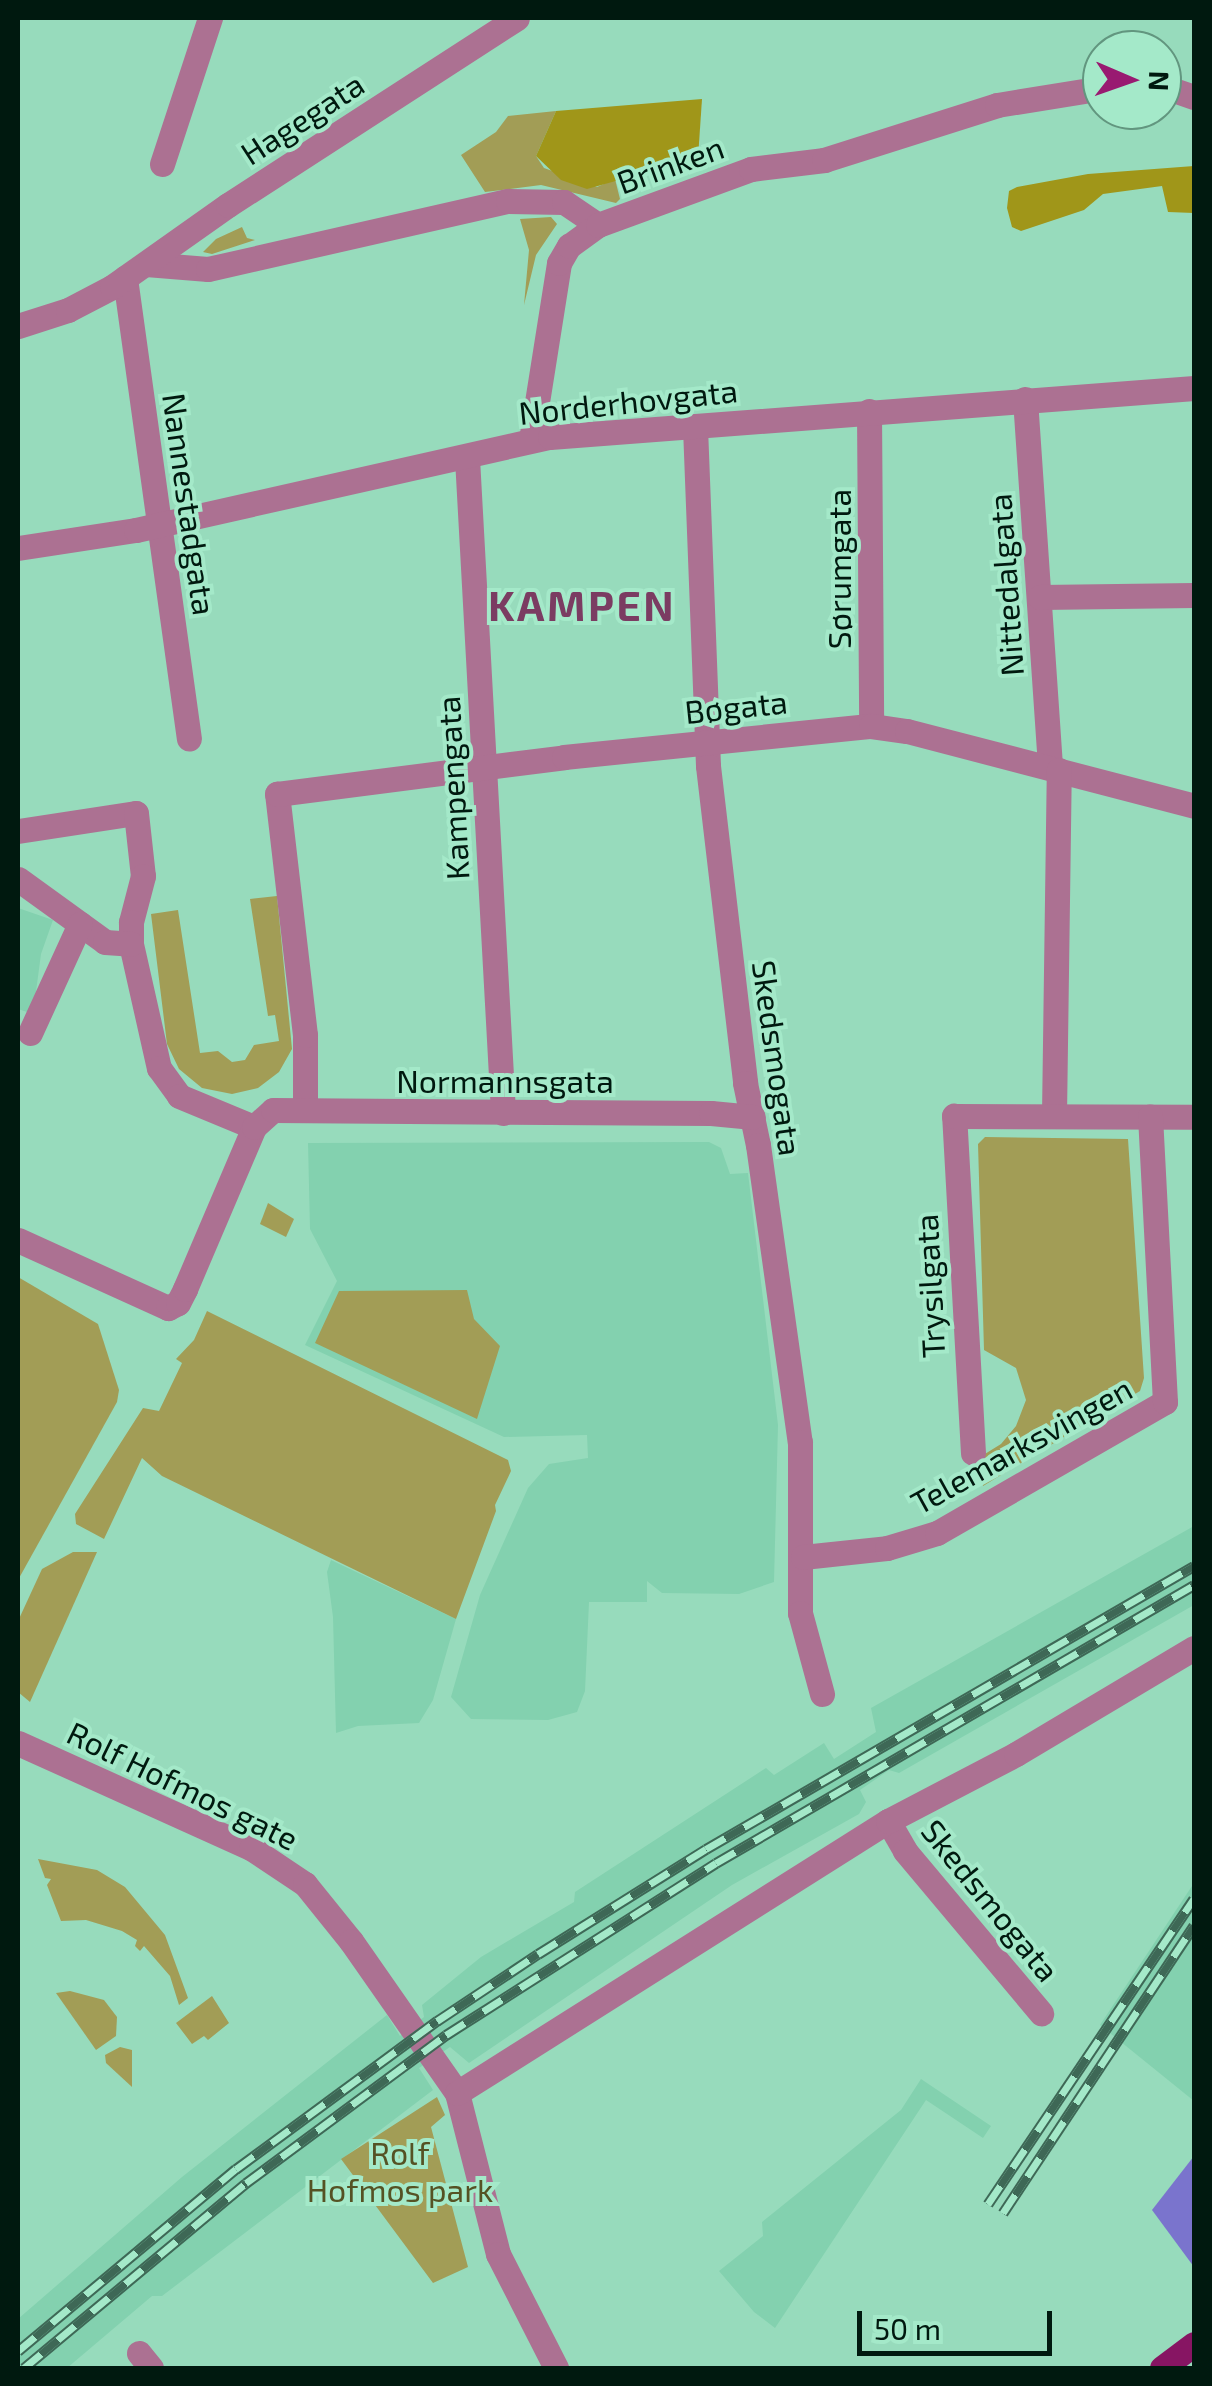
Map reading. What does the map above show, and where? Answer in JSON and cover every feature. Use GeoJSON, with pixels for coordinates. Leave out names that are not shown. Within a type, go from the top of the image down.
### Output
{"type":"FeatureCollection","features":[{"type":"Feature","properties":{"kind":"main road"},"geometry":{"type":"LineString","coordinates":[[1162,2368],[1194,2344]]}},
{"type":"Feature","properties":{"kind":"street"},"geometry":{"type":"LineString","coordinates":[[162,164],[210,18]]}},
{"type":"Feature","properties":{"kind":"street","name":"Hagegata"},"geometry":{"type":"LineString","coordinates":[[136,271],[517,18]]}},
{"type":"Feature","properties":{"kind":"street","name":"Brinken"},"geometry":{"type":"LineString","coordinates":[[136,271],[208,270],[508,201],[564,202],[598,225],[751,169],[824,160],[997,104],[1082,91]]}},
{"type":"Feature","properties":{"kind":"street"},"geometry":{"type":"LineString","coordinates":[[531,440],[559,263],[569,246],[598,225]]}},
{"type":"Feature","properties":{"kind":"street"},"geometry":{"type":"LineString","coordinates":[[18,326],[68,310],[136,271]]}},
{"type":"Feature","properties":{"kind":"street","name":"Nannestadgata"},"geometry":{"type":"LineString","coordinates":[[136,271],[160,524],[190,739]]}},
{"type":"Feature","properties":{"kind":"street","name":"Norderhovgata"},"geometry":{"type":"LineString","coordinates":[[18,548],[160,524],[467,458],[531,440],[1194,388]]}},
{"type":"Feature","properties":{"kind":"street","name":"Nittedalgata"},"geometry":{"type":"LineString","coordinates":[[1024,400],[1054,769],[1054,1115]]}},
{"type":"Feature","properties":{"kind":"street","name":"Sørumgata"},"geometry":{"type":"LineString","coordinates":[[869,411],[871,726]]}},
{"type":"Feature","properties":{"kind":"street","name":"Skedsmogata"},"geometry":{"type":"LineString","coordinates":[[695,427],[706,742],[752,1118],[800,1442],[800,1613],[822,1694]]}},
{"type":"Feature","properties":{"kind":"street","name":"Kampengata"},"geometry":{"type":"LineString","coordinates":[[467,458],[504,1113]]}},
{"type":"Feature","properties":{"kind":"street"},"geometry":{"type":"LineString","coordinates":[[1040,598],[1194,595]]}},
{"type":"Feature","properties":{"kind":"street","name":"Bøgata"},"geometry":{"type":"LineString","coordinates":[[305,1108],[306,1034],[277,794],[483,766],[871,726],[1194,806]]}},
{"type":"Feature","properties":{"kind":"street"},"geometry":{"type":"LineString","coordinates":[[18,831],[136,813],[143,876],[131,922],[131,944],[151,1046],[169,1085],[210,1112],[257,1122],[178,1303],[163,1308],[18,1240]]}},
{"type":"Feature","properties":{"kind":"street"},"geometry":{"type":"LineString","coordinates":[[18,880],[105,942],[131,944]]}},
{"type":"Feature","properties":{"kind":"street"},"geometry":{"type":"LineString","coordinates":[[30,1033],[80,924]]}},
{"type":"Feature","properties":{"kind":"street","name":"Normannsgata"},"geometry":{"type":"LineString","coordinates":[[257,1122],[274,1110],[305,1108],[711,1113],[752,1118]]}},
{"type":"Feature","properties":{"kind":"street"},"geometry":{"type":"LineString","coordinates":[[1054,1115],[1194,1116]]}},
{"type":"Feature","properties":{"kind":"street","name":"Trysilgata"},"geometry":{"type":"LineString","coordinates":[[973,1453],[954,1116],[1054,1115]]}},
{"type":"Feature","properties":{"kind":"street","name":"Telemarksvingen"},"geometry":{"type":"LineString","coordinates":[[803,1556],[887,1548],[937,1534],[1165,1402],[1150,1116]]}},
{"type":"Feature","properties":{"kind":"street","name":"Skedsmogata"},"geometry":{"type":"LineString","coordinates":[[1041,2014],[905,1851],[888,1821],[1031,1745],[1194,1648]]}},
{"type":"Feature","properties":{"kind":"street","name":"Rolf Hofmos gate"},"geometry":{"type":"LineString","coordinates":[[18,1744],[251,1848],[293,1873],[351,1941],[457,2093],[498,2254],[556,2368]]}},
{"type":"Feature","properties":{"kind":"street"},"geometry":{"type":"LineString","coordinates":[[457,2093],[888,1821]]}},
{"type":"Feature","properties":{"kind":"shaded area"},"geometry":{"type":"Polygon","coordinates":[[[702,99],[698,158],[587,189],[561,180],[536,156],[556,111],[702,99]]]}},
{"type":"Feature","properties":{"kind":"shaded area"},"geometry":{"type":"Polygon","coordinates":[[[1194,166],[1194,213],[1168,212],[1162,186],[1103,194],[1084,210],[1021,231],[1012,227],[1007,208],[1009,191],[1017,187],[1088,174],[1194,166]]]}},
{"type":"Feature","properties":{"kind":"shaded area"},"geometry":{"type":"Polygon","coordinates":[[[18,908],[53,920],[41,954],[33,1014],[18,1009],[18,908]]]}},
{"type":"Feature","properties":{"kind":"shaded area"},"geometry":{"type":"Polygon","coordinates":[[[709,1142],[721,1148],[730,1174],[748,1173],[778,1425],[774,1582],[739,1594],[662,1593],[647,1581],[647,1602],[589,1602],[585,1691],[577,1712],[548,1720],[471,1719],[451,1697],[480,1595],[528,1488],[549,1464],[588,1458],[587,1435],[504,1437],[305,1345],[337,1281],[310,1229],[308,1143],[709,1142]]]}},
{"type":"Feature","properties":{"kind":"shaded area"},"geometry":{"type":"Polygon","coordinates":[[[1194,1526],[1194,1605],[899,1773],[889,1770],[860,1790],[866,1802],[859,1814],[732,1885],[469,2063],[450,2047],[419,2068],[433,2090],[162,2296],[152,2296],[67,2368],[18,2368],[18,2319],[182,2177],[387,2015],[400,2036],[424,2017],[422,2005],[481,1957],[574,1902],[575,1892],[766,1768],[774,1775],[824,1743],[834,1759],[876,1732],[871,1708],[1194,1526]]]}},
{"type":"Feature","properties":{"kind":"shaded area"},"geometry":{"type":"Polygon","coordinates":[[[331,1560],[456,1619],[433,1700],[419,1723],[358,1726],[336,1733],[333,1617],[327,1572],[331,1560]]]}},
{"type":"Feature","properties":{"kind":"shaded area"},"geometry":{"type":"Polygon","coordinates":[[[1194,1883],[1194,2101],[1100,2025],[1194,1883]]]}},
{"type":"Feature","properties":{"kind":"shaded area"},"geometry":{"type":"Polygon","coordinates":[[[921,2079],[991,2126],[983,2138],[926,2100],[775,2328],[754,2312],[719,2271],[763,2236],[762,2222],[901,2110],[921,2079]]]}},
{"type":"Feature","properties":{"kind":"shaded area"},"geometry":{"type":"Polygon","coordinates":[[[1194,2156],[1194,2267],[1152,2210],[1194,2156]]]}},
{"type":"Feature","properties":{"kind":"green space"},"geometry":{"type":"Polygon","coordinates":[[[556,111],[536,156],[544,168],[597,187],[615,179],[620,199],[616,203],[541,185],[485,192],[461,155],[496,132],[508,116],[556,111]]]}},
{"type":"Feature","properties":{"kind":"green space"},"geometry":{"type":"Polygon","coordinates":[[[551,217],[557,224],[536,255],[524,305],[529,250],[520,219],[551,217]]]}},
{"type":"Feature","properties":{"kind":"green space"},"geometry":{"type":"Polygon","coordinates":[[[242,227],[247,238],[255,240],[212,254],[203,252],[216,239],[242,227]]]}},
{"type":"Feature","properties":{"kind":"green space"},"geometry":{"type":"Polygon","coordinates":[[[277,896],[292,1049],[279,1072],[258,1088],[232,1094],[202,1088],[179,1069],[167,1044],[151,914],[178,910],[200,1053],[218,1051],[232,1062],[245,1060],[254,1045],[279,1041],[275,1015],[268,1016],[250,899],[277,896]]]}},
{"type":"Feature","properties":{"kind":"green space"},"geometry":{"type":"Polygon","coordinates":[[[985,1137],[1128,1139],[1144,1378],[1140,1391],[983,1486],[980,1457],[1001,1444],[1016,1426],[1026,1400],[1016,1368],[984,1350],[978,1144],[985,1137]]]}},
{"type":"Feature","properties":{"kind":"green space"},"geometry":{"type":"Polygon","coordinates":[[[268,1203],[294,1219],[286,1237],[260,1224],[268,1203]]]}},
{"type":"Feature","properties":{"kind":"green space"},"geometry":{"type":"Polygon","coordinates":[[[18,1277],[98,1324],[119,1390],[117,1402],[18,1580],[18,1277]]]}},
{"type":"Feature","properties":{"kind":"green space"},"geometry":{"type":"Polygon","coordinates":[[[467,1290],[474,1319],[500,1346],[477,1419],[315,1343],[339,1291],[467,1290]]]}},
{"type":"Feature","properties":{"kind":"green space"},"geometry":{"type":"Polygon","coordinates":[[[207,1311],[508,1460],[511,1471],[495,1505],[456,1619],[162,1476],[142,1458],[104,1539],[76,1524],[75,1514],[143,1408],[159,1411],[182,1363],[176,1359],[194,1340],[207,1311]]]}},
{"type":"Feature","properties":{"kind":"green space"},"geometry":{"type":"Polygon","coordinates":[[[73,1552],[97,1552],[30,1702],[18,1692],[18,1621],[42,1569],[73,1552]]]}},
{"type":"Feature","properties":{"kind":"green space"},"geometry":{"type":"Polygon","coordinates":[[[38,1859],[97,1870],[125,1887],[165,1935],[188,1998],[179,2005],[170,1976],[144,1946],[140,1951],[135,1946],[137,1940],[86,1920],[61,1921],[47,1885],[51,1879],[45,1878],[38,1859]]]}},
{"type":"Feature","properties":{"kind":"green space"},"geometry":{"type":"Polygon","coordinates":[[[70,1991],[104,2000],[117,2017],[116,2036],[96,2050],[56,1993],[70,1991]]]}},
{"type":"Feature","properties":{"kind":"green space"},"geometry":{"type":"Polygon","coordinates":[[[212,1996],[229,2023],[208,2040],[204,2036],[192,2044],[176,2023],[212,1996]]]}},
{"type":"Feature","properties":{"kind":"green space"},"geometry":{"type":"Polygon","coordinates":[[[120,2047],[132,2050],[132,2087],[106,2063],[105,2055],[120,2047]]]}},
{"type":"Feature","properties":{"kind":"green space","name":"Rolf Hofmos park"},"geometry":{"type":"Polygon","coordinates":[[[437,2097],[445,2115],[431,2127],[468,2267],[433,2283],[341,2159],[437,2097]]]}},
{"type":"Feature","properties":{"kind":"railway"},"geometry":{"type":"LineString","coordinates":[[18,2351],[236,2169],[437,2021],[706,1849],[1194,1566]]}},
{"type":"Feature","properties":{"kind":"railway"},"geometry":{"type":"LineString","coordinates":[[24,2368],[246,2183],[446,2035],[716,1863],[1194,1585]]}},
{"type":"Feature","properties":{"kind":"railway"},"geometry":{"type":"LineString","coordinates":[[988,2204],[1194,1899]]}},
{"type":"Feature","properties":{"kind":"railway"},"geometry":{"type":"LineString","coordinates":[[1003,2213],[1194,1926]]}},
{"type":"Feature","properties":{"kind":"district","name":"KAMPEN"},"geometry":{"type":"Point","coordinates":[582,604]}}]}
